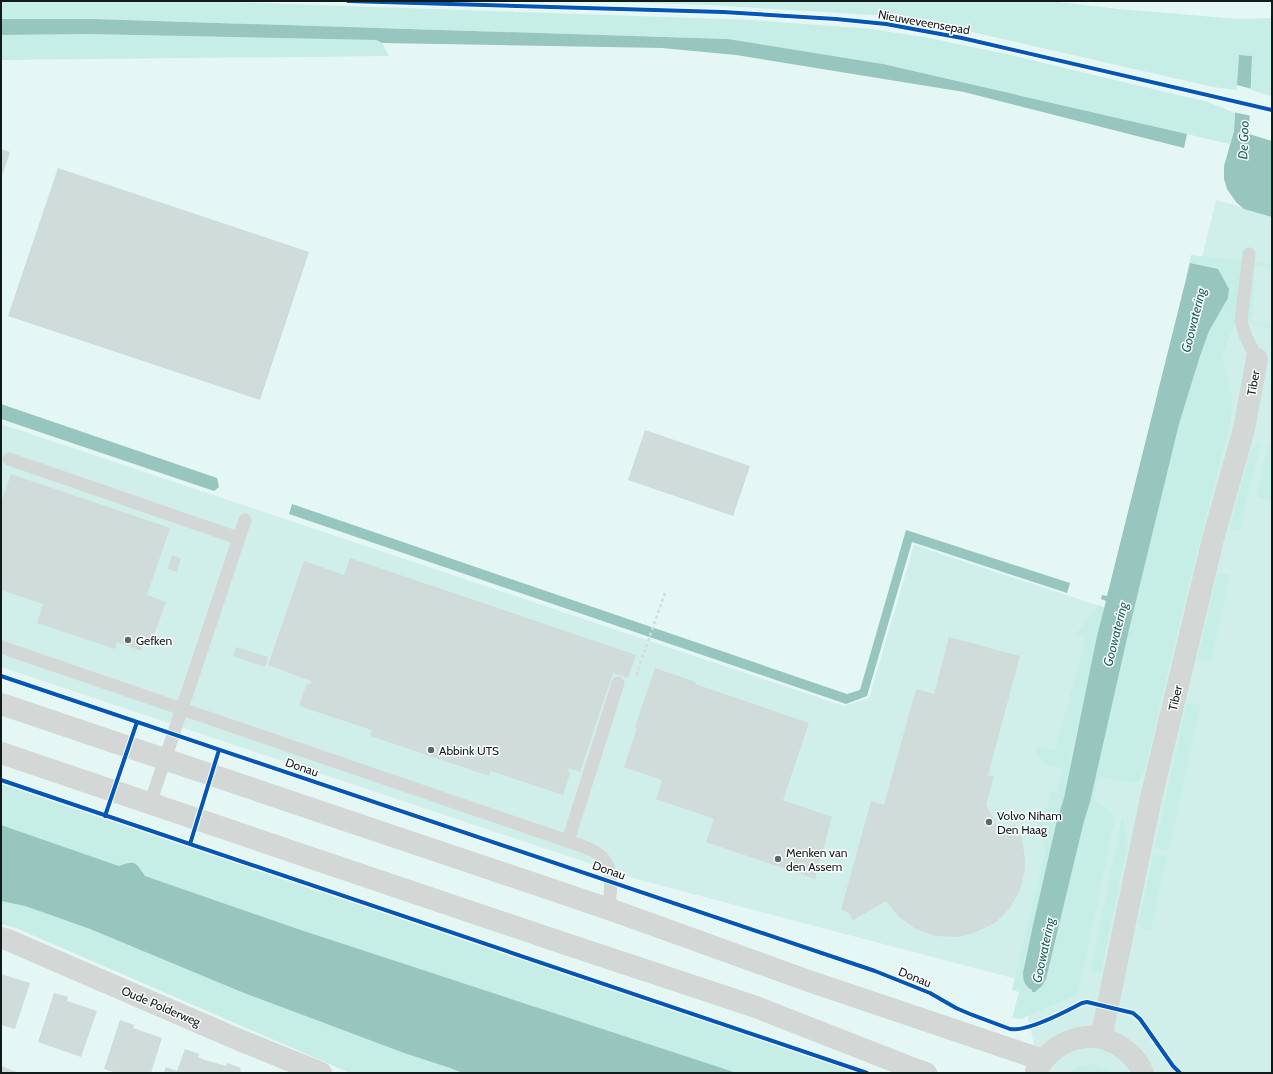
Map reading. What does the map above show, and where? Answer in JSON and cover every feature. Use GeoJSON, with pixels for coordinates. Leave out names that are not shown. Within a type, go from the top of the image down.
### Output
{"type":"FeatureCollection","features":[{"type":"Feature","properties":{"kind":"main road","name":"Tiber"},"geometry":{"type":"LineString","coordinates":[[1101,1038],[1151,798],[1213,540],[1244,429],[1257,359]]}},
{"type":"Feature","properties":{"kind":"main road"},"geometry":{"type":"LineString","coordinates":[[1,704],[609,909],[1039,1066],[1055,1048],[1069,1041],[1085,1037],[1101,1038],[1117,1044],[1131,1054],[1143,1073]]}},
{"type":"Feature","properties":{"kind":"main road"},"geometry":{"type":"LineString","coordinates":[[1,753],[552,940],[756,1007],[926,1073]]}},
{"type":"Feature","properties":{"kind":"main road","name":"Oude Polderweg"},"geometry":{"type":"LineString","coordinates":[[1,938],[237,1039],[321,1073]]}},
{"type":"Feature","properties":{"kind":"lane"},"geometry":{"type":"LineString","coordinates":[[1249,254],[1241,321],[1246,337],[1257,359]]}},
{"type":"Feature","properties":{"kind":"lane"},"geometry":{"type":"LineString","coordinates":[[10,459],[238,538]]}},
{"type":"Feature","properties":{"kind":"lane"},"geometry":{"type":"LineString","coordinates":[[150,804],[245,520]]}},
{"type":"Feature","properties":{"kind":"lane","name":"Donau"},"geometry":{"type":"LineString","coordinates":[[1,647],[582,846],[597,853],[606,862],[611,874],[609,909]]}},
{"type":"Feature","properties":{"kind":"lane"},"geometry":{"type":"LineString","coordinates":[[568,841],[618,683]]}},
{"type":"Feature","properties":{"kind":"path"},"geometry":{"type":"LineString","coordinates":[[647,643],[665,593]]}},
{"type":"Feature","properties":{"kind":"shaded area"},"geometry":{"type":"Polygon","coordinates":[[[1,1],[202,1],[752,20],[872,29],[929,38],[1006,54],[1208,102],[1235,113],[1234,131],[1230,144],[883,64],[728,39],[93,19],[1,19],[1,1]]]}},
{"type":"Feature","properties":{"kind":"shaded area"},"geometry":{"type":"Polygon","coordinates":[[[578,1],[1049,1],[1119,9],[1238,19],[1272,18],[1272,96],[1251,90],[1252,56],[1239,55],[1237,90],[1213,87],[950,27],[874,15],[711,5],[578,1]]]}},
{"type":"Feature","properties":{"kind":"shaded area"},"geometry":{"type":"Polygon","coordinates":[[[88,34],[376,40],[382,43],[389,56],[1,60],[1,35],[88,34]]]}},
{"type":"Feature","properties":{"kind":"shaded area"},"geometry":{"type":"Polygon","coordinates":[[[1216,200],[1272,215],[1272,1073],[1040,1073],[1020,980],[636,879],[1,667],[1,424],[844,706],[869,698],[914,545],[1115,611],[1216,200]]]}},
{"type":"Feature","properties":{"kind":"shaded area"},"geometry":{"type":"Polygon","coordinates":[[[1191,255],[1241,260],[1234,327],[1225,347],[1223,357],[1232,398],[1231,420],[1192,571],[1142,777],[1138,781],[1131,783],[1099,776],[1093,801],[1105,807],[1115,819],[1078,994],[1021,1019],[1012,1018],[1019,992],[1012,990],[1045,852],[1044,842],[1033,814],[1047,807],[1051,792],[1057,792],[1062,769],[1043,763],[1036,752],[1036,745],[1055,750],[1086,638],[1075,635],[1099,605],[1104,607],[1070,762],[1064,798],[1057,820],[1023,973],[1023,978],[1036,991],[1045,983],[1084,821],[1090,802],[1128,634],[1179,424],[1200,356],[1214,321],[1218,269],[1190,263],[1186,277],[1191,255]]]}},
{"type":"Feature","properties":{"kind":"shaded area"},"geometry":{"type":"Polygon","coordinates":[[[1255,262],[1272,264],[1272,268],[1255,265],[1252,321],[1272,326],[1272,329],[1252,324],[1247,320],[1255,262]]]}},
{"type":"Feature","properties":{"kind":"shaded area"},"geometry":{"type":"Polygon","coordinates":[[[1268,445],[1272,447],[1272,502],[1256,496],[1268,445]]]}},
{"type":"Feature","properties":{"kind":"shaded area"},"geometry":{"type":"Polygon","coordinates":[[[1260,446],[1240,531],[1229,529],[1249,457],[1253,449],[1260,446]]]}},
{"type":"Feature","properties":{"kind":"shaded area"},"geometry":{"type":"Polygon","coordinates":[[[1218,572],[1230,575],[1211,662],[1197,659],[1218,572]]]}},
{"type":"Feature","properties":{"kind":"shaded area"},"geometry":{"type":"Polygon","coordinates":[[[1187,702],[1201,705],[1169,850],[1155,847],[1187,702]]]}},
{"type":"Feature","properties":{"kind":"shaded area"},"geometry":{"type":"Polygon","coordinates":[[[1,784],[857,1073],[737,1073],[304,931],[144,876],[136,863],[119,866],[1,825],[1,784]]]}},
{"type":"Feature","properties":{"kind":"shaded area"},"geometry":{"type":"Polygon","coordinates":[[[1122,818],[1125,825],[1128,842],[1101,973],[1090,971],[1122,818]]]}},
{"type":"Feature","properties":{"kind":"shaded area"},"geometry":{"type":"Polygon","coordinates":[[[1153,854],[1167,857],[1151,930],[1138,927],[1153,854]]]}},
{"type":"Feature","properties":{"kind":"shaded area"},"geometry":{"type":"Polygon","coordinates":[[[1,901],[25,906],[90,929],[239,991],[404,1053],[463,1073],[350,1073],[16,928],[1,924],[1,901]]]}},
{"type":"Feature","properties":{"kind":"shaded area"},"geometry":{"type":"Polygon","coordinates":[[[1089,1064],[1099,1066],[1110,1073],[1068,1073],[1079,1066],[1089,1064]]]}},
{"type":"Feature","properties":{"kind":"water"},"geometry":{"type":"Polygon","coordinates":[[[1,19],[93,19],[728,39],[883,64],[1187,134],[1184,148],[964,92],[736,55],[662,48],[382,43],[376,40],[88,34],[1,35],[1,19]]]}},
{"type":"Feature","properties":{"kind":"water","name":"De Goo"},"geometry":{"type":"Polygon","coordinates":[[[1239,55],[1252,56],[1249,134],[1272,141],[1272,217],[1244,209],[1236,202],[1227,189],[1224,179],[1224,166],[1234,131],[1239,55]]]}},
{"type":"Feature","properties":{"kind":"water","name":"Goowatering"},"geometry":{"type":"Polygon","coordinates":[[[1190,263],[1218,269],[1229,289],[1228,298],[1209,331],[1179,424],[1128,634],[1090,802],[1084,821],[1046,979],[1036,992],[1032,992],[1032,990],[1025,983],[1023,973],[1057,820],[1064,798],[1097,636],[1106,601],[1101,599],[1102,595],[1107,596],[1190,263]]]}},
{"type":"Feature","properties":{"kind":"water"},"geometry":{"type":"Polygon","coordinates":[[[1,404],[217,478],[219,487],[214,491],[1,419],[1,404]]]}},
{"type":"Feature","properties":{"kind":"water"},"geometry":{"type":"Polygon","coordinates":[[[292,504],[847,694],[860,690],[906,530],[1070,583],[1067,593],[912,542],[867,696],[846,704],[289,514],[292,504]]]}},
{"type":"Feature","properties":{"kind":"water"},"geometry":{"type":"Polygon","coordinates":[[[1,825],[119,866],[129,863],[135,864],[145,876],[304,931],[737,1073],[463,1073],[404,1053],[239,991],[90,929],[25,906],[1,901],[1,825]]]}},
{"type":"Feature","properties":{"kind":"pier"},"geometry":{"type":"Polygon","coordinates":[[[1237,85],[1252,89],[1252,116],[1233,112],[1237,85]]]}},
{"type":"Feature","properties":{"kind":"building"},"geometry":{"type":"Polygon","coordinates":[[[1,149],[10,152],[1,179],[1,149]]]}},
{"type":"Feature","properties":{"kind":"building"},"geometry":{"type":"Polygon","coordinates":[[[58,168],[309,252],[260,400],[8,316],[58,168]]]}},
{"type":"Feature","properties":{"kind":"building"},"geometry":{"type":"Polygon","coordinates":[[[645,430],[750,466],[733,516],[628,480],[645,430]]]}},
{"type":"Feature","properties":{"kind":"building"},"geometry":{"type":"Polygon","coordinates":[[[11,474],[170,528],[147,595],[166,602],[150,646],[144,644],[141,651],[117,642],[115,649],[37,623],[43,604],[1,590],[1,502],[11,474]]]}},
{"type":"Feature","properties":{"kind":"building"},"geometry":{"type":"Polygon","coordinates":[[[172,555],[181,558],[177,572],[168,569],[172,555]]]}},
{"type":"Feature","properties":{"kind":"building"},"geometry":{"type":"Polygon","coordinates":[[[350,558],[636,655],[628,678],[613,673],[580,772],[569,768],[567,772],[570,773],[563,795],[490,771],[489,776],[370,736],[372,730],[299,706],[307,683],[310,685],[311,681],[268,665],[304,561],[344,575],[350,558]]]}},
{"type":"Feature","properties":{"kind":"building"},"geometry":{"type":"Polygon","coordinates":[[[949,637],[1020,656],[988,775],[994,777],[986,805],[999,828],[995,831],[997,834],[1015,824],[1022,838],[1025,869],[1020,890],[1010,908],[996,922],[968,935],[957,937],[936,936],[916,929],[899,917],[886,901],[853,920],[849,913],[841,910],[871,801],[884,805],[916,689],[934,694],[949,637]]]}},
{"type":"Feature","properties":{"kind":"building"},"geometry":{"type":"Polygon","coordinates":[[[236,647],[268,657],[265,667],[233,656],[236,647]]]}},
{"type":"Feature","properties":{"kind":"building"},"geometry":{"type":"Polygon","coordinates":[[[655,668],[696,682],[695,684],[809,723],[783,800],[832,817],[815,879],[706,842],[714,819],[656,799],[662,780],[624,767],[637,728],[635,727],[655,668]]]}},
{"type":"Feature","properties":{"kind":"building"},"geometry":{"type":"Polygon","coordinates":[[[1,974],[30,983],[15,1029],[1,1025],[1,974]]]}},
{"type":"Feature","properties":{"kind":"building"},"geometry":{"type":"Polygon","coordinates":[[[54,993],[68,997],[67,1001],[97,1011],[81,1057],[38,1042],[54,993]]]}},
{"type":"Feature","properties":{"kind":"building"},"geometry":{"type":"Polygon","coordinates":[[[120,1020],[134,1025],[133,1028],[162,1038],[151,1073],[116,1073],[104,1069],[120,1020]]]}},
{"type":"Feature","properties":{"kind":"building"},"geometry":{"type":"Polygon","coordinates":[[[185,1049],[199,1054],[198,1057],[205,1060],[226,1066],[227,1063],[241,1068],[240,1071],[244,1073],[164,1073],[166,1067],[177,1071],[185,1049]]]}},
{"type":"Feature","properties":{"kind":"building"},"geometry":{"type":"Polygon","coordinates":[[[1,1066],[20,1073],[1,1073],[1,1066]]]}},
{"type":"Feature","properties":{"kind":"cycle path","name":"Nieuweveensepad"},"geometry":{"type":"LineString","coordinates":[[348,1],[723,12],[836,19],[886,24],[962,38],[1272,110]]}},
{"type":"Feature","properties":{"kind":"cycle path"},"geometry":{"type":"LineString","coordinates":[[1,676],[875,971],[930,993],[956,1008],[1010,1029],[1017,1029],[1036,1024],[1087,1002],[1133,1013],[1140,1019],[1173,1066],[1180,1073]]}},
{"type":"Feature","properties":{"kind":"cycle path"},"geometry":{"type":"LineString","coordinates":[[105,816],[137,722]]}},
{"type":"Feature","properties":{"kind":"cycle path"},"geometry":{"type":"LineString","coordinates":[[190,844],[219,750]]}},
{"type":"Feature","properties":{"kind":"cycle path"},"geometry":{"type":"LineString","coordinates":[[1,780],[867,1073]]}},
{"type":"Feature","properties":{"kind":"place","name":"Gefken"},"geometry":{"type":"Point","coordinates":[128,640]}},
{"type":"Feature","properties":{"kind":"place","name":"Abbink UTS"},"geometry":{"type":"Point","coordinates":[431,750]}},
{"type":"Feature","properties":{"kind":"place","name":"Volvo Niham Den Haag"},"geometry":{"type":"Point","coordinates":[989,822]}},
{"type":"Feature","properties":{"kind":"place","name":"Menken van den Assem"},"geometry":{"type":"Point","coordinates":[778,859]}}]}
